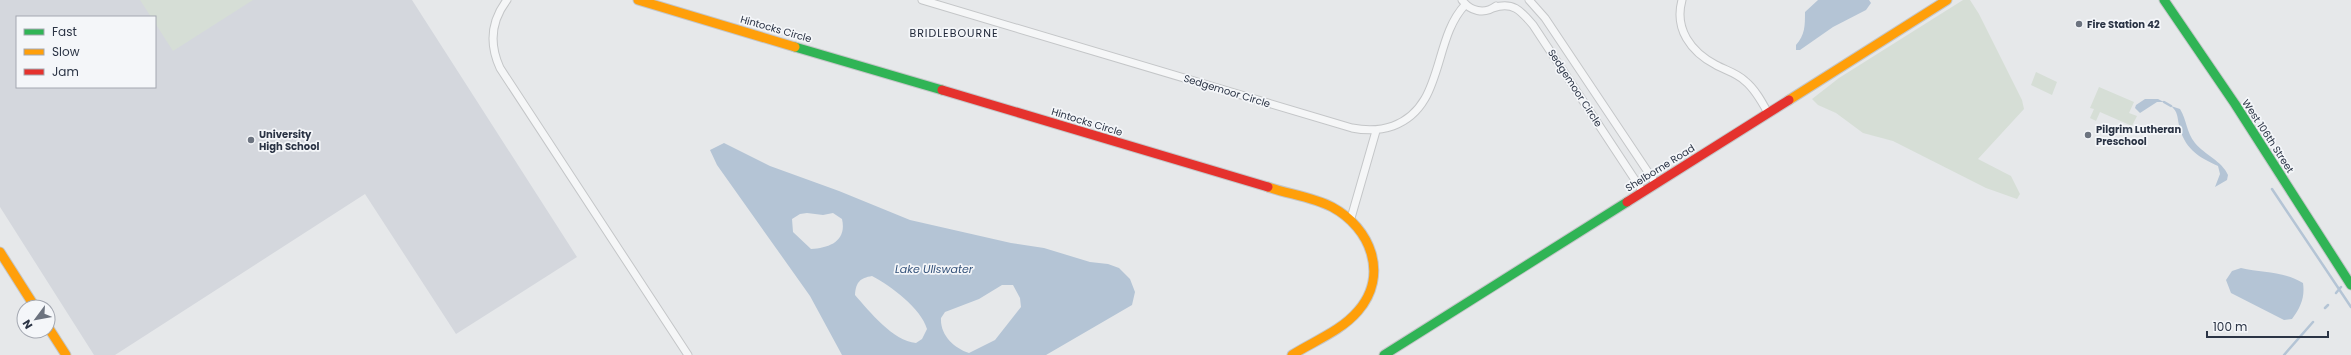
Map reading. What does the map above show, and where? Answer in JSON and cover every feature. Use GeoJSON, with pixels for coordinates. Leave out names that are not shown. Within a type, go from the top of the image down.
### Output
{"type":"FeatureCollection","features":[{"type":"Feature","properties":{"kind":"street"},"geometry":{"type":"LineString","coordinates":[[507,0],[497,15],[493,34],[493,46],[500,68],[688,355]]}},
{"type":"Feature","properties":{"kind":"street","name":"Hintocks Circle"},"geometry":{"type":"LineString","coordinates":[[638,0],[1330,206],[1352,218],[1362,230],[1372,254],[1373,277],[1368,295],[1353,316],[1292,355]]}},
{"type":"Feature","properties":{"kind":"street","name":"Sedgemoor Circle"},"geometry":{"type":"LineString","coordinates":[[922,0],[1352,128],[1376,131],[1406,120],[1423,103],[1431,88],[1440,54],[1452,21],[1463,2],[1482,11],[1506,4],[1511,6],[1533,25],[1643,192]]}},
{"type":"Feature","properties":{"kind":"street"},"geometry":{"type":"LineString","coordinates":[[1493,8],[1501,0]]}},
{"type":"Feature","properties":{"kind":"street","name":"Sedgemoor Circle"},"geometry":{"type":"LineString","coordinates":[[1529,0],[1545,18],[1656,184]]}},
{"type":"Feature","properties":{"kind":"street"},"geometry":{"type":"LineString","coordinates":[[1682,0],[1681,24],[1693,49],[1704,59],[1746,81],[1768,113]]}},
{"type":"Feature","properties":{"kind":"street","name":"Shelborne Road"},"geometry":{"type":"LineString","coordinates":[[1384,355],[1394,352],[1643,192],[1947,0]]}},
{"type":"Feature","properties":{"kind":"street","name":"West 106th Street"},"geometry":{"type":"LineString","coordinates":[[2164,0],[2235,104],[2351,285]]}},
{"type":"Feature","properties":{"kind":"street"},"geometry":{"type":"LineString","coordinates":[[1352,218],[1376,131]]}},
{"type":"Feature","properties":{"kind":"street"},"geometry":{"type":"LineString","coordinates":[[0,252],[30,299]]}},
{"type":"Feature","properties":{"kind":"street"},"geometry":{"type":"LineString","coordinates":[[56,339],[66,355]]}},
{"type":"Feature","properties":{"kind":"shaded area","name":"University High School"},"geometry":{"type":"Polygon","coordinates":[[[0,0],[412,0],[577,257],[456,334],[365,194],[115,355],[94,355],[0,207],[0,0]]]}},
{"type":"Feature","properties":{"kind":"shaded area"},"geometry":{"type":"Polygon","coordinates":[[[140,0],[253,0],[173,51],[156,25],[156,16],[150,16],[140,0]]]}},
{"type":"Feature","properties":{"kind":"shaded area"},"geometry":{"type":"Polygon","coordinates":[[[1963,0],[1970,0],[1979,14],[2022,100],[2024,109],[1978,159],[2011,176],[2020,194],[2017,199],[1986,188],[1893,141],[1863,133],[1836,113],[1818,105],[1812,99],[1839,78],[1963,0]]]}},
{"type":"Feature","properties":{"kind":"shaded area"},"geometry":{"type":"Polygon","coordinates":[[[2036,72],[2057,82],[2052,95],[2031,85],[2036,72]]]}},
{"type":"Feature","properties":{"kind":"shaded area"},"geometry":{"type":"Polygon","coordinates":[[[2099,87],[2134,102],[2129,113],[2137,116],[2132,126],[2100,112],[2096,121],[2090,118],[2094,109],[2090,108],[2099,87]]]}},
{"type":"Feature","properties":{"kind":"water"},"geometry":{"type":"Polygon","coordinates":[[[1818,0],[1869,0],[1871,3],[1866,10],[1833,27],[1800,50],[1796,50],[1796,45],[1804,30],[1805,12],[1818,0]]]}},
{"type":"Feature","properties":{"kind":"water"},"geometry":{"type":"Polygon","coordinates":[[[2145,99],[2158,99],[2164,102],[2157,102],[2140,113],[2135,108],[2136,105],[2145,99]]]}},
{"type":"Feature","properties":{"kind":"water"},"geometry":{"type":"Polygon","coordinates":[[[2171,106],[2180,109],[2192,139],[2199,147],[2222,166],[2228,175],[2227,180],[2215,187],[2220,174],[2218,166],[2198,155],[2188,146],[2181,133],[2176,112],[2171,106]]]}},
{"type":"Feature","properties":{"kind":"water","name":"Lake Ullswater"},"geometry":{"type":"Polygon","coordinates":[[[724,143],[770,166],[839,191],[910,220],[1011,243],[1044,248],[1090,262],[1108,264],[1119,268],[1130,279],[1135,292],[1132,305],[1046,355],[842,355],[810,296],[717,165],[710,150],[724,143]],[[807,213],[800,214],[792,219],[793,232],[811,249],[825,247],[836,242],[842,233],[842,219],[833,213],[823,215],[807,213]],[[872,276],[859,281],[856,287],[855,295],[874,317],[890,331],[907,341],[916,343],[922,339],[927,329],[919,313],[904,298],[888,286],[872,276]],[[1002,285],[979,299],[945,312],[941,318],[943,330],[949,340],[958,348],[969,353],[995,340],[1021,307],[1020,298],[1013,285],[1002,285]]]}},
{"type":"Feature","properties":{"kind":"water"},"geometry":{"type":"Polygon","coordinates":[[[2241,268],[2281,274],[2303,283],[2302,302],[2292,319],[2284,320],[2231,293],[2226,280],[2232,271],[2241,268]]]}},
{"type":"Feature","properties":{"kind":"waterway"},"geometry":{"type":"LineString","coordinates":[[2164,102],[2171,106]]}},
{"type":"Feature","properties":{"kind":"waterway"},"geometry":{"type":"LineString","coordinates":[[2272,189],[2351,307]]}},
{"type":"Feature","properties":{"kind":"waterway"},"geometry":{"type":"LineString","coordinates":[[2336,293],[2341,287]]}},
{"type":"Feature","properties":{"kind":"waterway"},"geometry":{"type":"LineString","coordinates":[[2325,308],[2328,305]]}},
{"type":"Feature","properties":{"kind":"waterway"},"geometry":{"type":"LineString","coordinates":[[2284,355],[2313,322]]}},
{"type":"Feature","properties":{"kind":"traffic: fast"},"geometry":{"type":"LineString","coordinates":[[2164,0],[2235,104],[2351,285]]}},
{"type":"Feature","properties":{"kind":"traffic: fast"},"geometry":{"type":"LineString","coordinates":[[795,47],[942,90]]}},
{"type":"Feature","properties":{"kind":"traffic: fast"},"geometry":{"type":"LineString","coordinates":[[1384,355],[1627,202]]}},
{"type":"Feature","properties":{"kind":"traffic: slow"},"geometry":{"type":"LineString","coordinates":[[638,0],[795,47]]}},
{"type":"Feature","properties":{"kind":"traffic: slow"},"geometry":{"type":"LineString","coordinates":[[1789,100],[1947,0]]}},
{"type":"Feature","properties":{"kind":"traffic: slow"},"geometry":{"type":"LineString","coordinates":[[1268,187],[1309,198],[1332,207],[1346,216],[1357,227],[1366,240],[1371,253],[1374,268],[1372,283],[1367,297],[1358,311],[1344,324],[1292,355]]}},
{"type":"Feature","properties":{"kind":"traffic: slow"},"geometry":{"type":"LineString","coordinates":[[0,252],[30,299]]}},
{"type":"Feature","properties":{"kind":"traffic: slow"},"geometry":{"type":"LineString","coordinates":[[56,339],[66,355]]}},
{"type":"Feature","properties":{"kind":"traffic: jam"},"geometry":{"type":"LineString","coordinates":[[942,90],[1268,187]]}},
{"type":"Feature","properties":{"kind":"traffic: jam"},"geometry":{"type":"LineString","coordinates":[[1627,202],[1789,100]]}},
{"type":"Feature","properties":{"kind":"place","name":"Fire Station 42"},"geometry":{"type":"Point","coordinates":[2079,24]}},
{"type":"Feature","properties":{"kind":"place","name":"Pilgrim Lutheran Preschool"},"geometry":{"type":"Point","coordinates":[2088,135]}},
{"type":"Feature","properties":{"kind":"place","name":"University High School"},"geometry":{"type":"Point","coordinates":[251,140]}},
{"type":"Feature","properties":{"kind":"district","name":"BRIDLEBOURNE"},"geometry":{"type":"Point","coordinates":[954,33]}}]}
